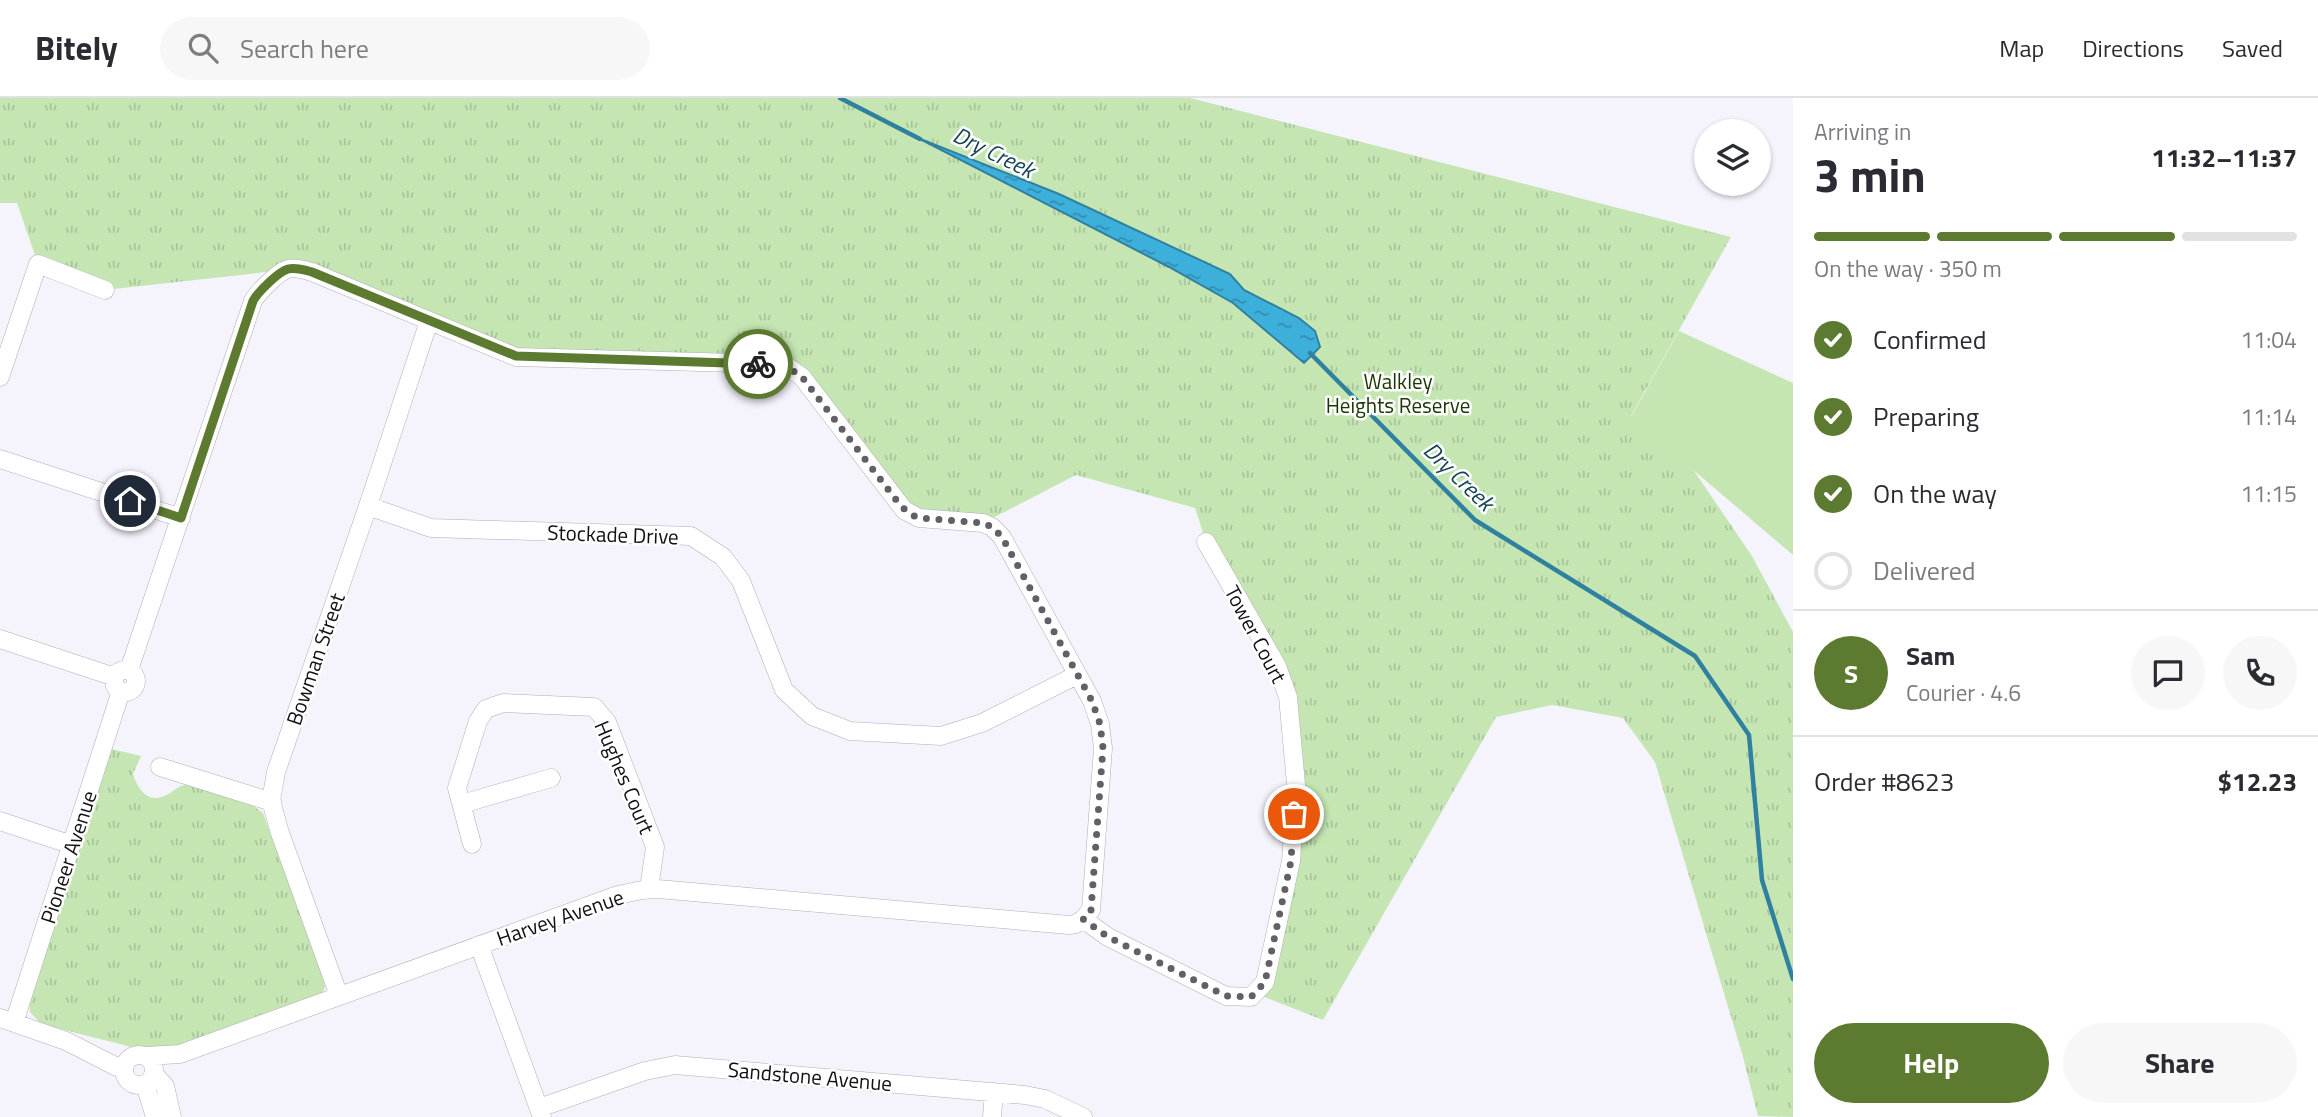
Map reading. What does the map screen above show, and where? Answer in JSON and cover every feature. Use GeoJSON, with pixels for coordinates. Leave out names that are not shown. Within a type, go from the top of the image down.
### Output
{"type":"FeatureCollection","features":[{"type":"Feature","properties":{"kind":"street"},"geometry":{"type":"LineString","coordinates":[[0,377],[38,264],[105,290]]}},
{"type":"Feature","properties":{"kind":"street","name":"Pioneer Avenue"},"geometry":{"type":"LineString","coordinates":[[7,1020],[72,845],[122,679],[181,518],[253,301],[261,289],[285,270],[302,269],[429,321]]}},
{"type":"Feature","properties":{"kind":"street","name":"Bowman Street"},"geometry":{"type":"LineString","coordinates":[[339,996],[280,833],[272,802],[276,772],[429,321]]}},
{"type":"Feature","properties":{"kind":"street"},"geometry":{"type":"LineString","coordinates":[[429,321],[516,356],[771,364],[792,370],[802,377],[904,510],[919,518],[983,523],[997,531],[1006,543],[1096,711],[1103,748],[1091,910],[1083,919]]}},
{"type":"Feature","properties":{"kind":"street"},"geometry":{"type":"LineString","coordinates":[[0,459],[181,518]]}},
{"type":"Feature","properties":{"kind":"street","name":"Stockade Drive"},"geometry":{"type":"LineString","coordinates":[[368,506],[431,528],[691,536],[723,557],[741,581],[784,690],[812,716],[850,731],[941,736],[982,723],[1077,675]]}},
{"type":"Feature","properties":{"kind":"street","name":"Tower Court"},"geometry":{"type":"LineString","coordinates":[[1083,919],[1108,937],[1226,996],[1251,997],[1265,982],[1291,861],[1296,784],[1288,697],[1277,666],[1206,542]]}},
{"type":"Feature","properties":{"kind":"street"},"geometry":{"type":"LineString","coordinates":[[0,639],[122,679]]}},
{"type":"Feature","properties":{"kind":"street","name":"Hughes Court"},"geometry":{"type":"LineString","coordinates":[[472,844],[457,788],[478,721],[485,709],[503,703],[594,707],[607,722],[654,847],[649,889]]}},
{"type":"Feature","properties":{"kind":"street"},"geometry":{"type":"LineString","coordinates":[[160,767],[272,802]]}},
{"type":"Feature","properties":{"kind":"street"},"geometry":{"type":"LineString","coordinates":[[461,804],[551,778]]}},
{"type":"Feature","properties":{"kind":"street"},"geometry":{"type":"LineString","coordinates":[[0,821],[72,845]]}},
{"type":"Feature","properties":{"kind":"street","name":"Harvey Avenue"},"geometry":{"type":"LineString","coordinates":[[66,1041],[121,1052],[148,1068],[618,895],[649,889],[1069,925],[1083,919]]}},
{"type":"Feature","properties":{"kind":"street"},"geometry":{"type":"LineString","coordinates":[[479,945],[541,1113]]}},
{"type":"Feature","properties":{"kind":"street"},"geometry":{"type":"LineString","coordinates":[[7,1020],[66,1041],[124,1068]]}},
{"type":"Feature","properties":{"kind":"street"},"geometry":{"type":"LineString","coordinates":[[148,1068],[139,1085],[128,1081],[124,1068],[127,1059],[148,1068],[165,1086],[172,1117]]}},
{"type":"Feature","properties":{"kind":"street","name":"Sandstone Avenue"},"geometry":{"type":"LineString","coordinates":[[541,1113],[645,1071],[675,1065],[993,1092],[1045,1099],[1083,1117]]}},
{"type":"Feature","properties":{"kind":"street"},"geometry":{"type":"LineString","coordinates":[[148,1068],[155,1117]]}},
{"type":"Feature","properties":{"kind":"street"},"geometry":{"type":"LineString","coordinates":[[992,1117],[993,1092]]}},
{"type":"Feature","properties":{"kind":"green space","name":"Walkley Heights Reserve"},"geometry":{"type":"Polygon","coordinates":[[[0,98],[1190,98],[1731,237],[1631,416],[1688,462],[1752,556],[1793,632],[1793,1117],[1758,1116],[1655,762],[1623,718],[1552,705],[1496,717],[1323,1020],[1254,993],[1295,803],[1277,666],[1206,542],[1195,508],[1076,475],[983,523],[910,514],[793,370],[516,357],[293,269],[105,290],[38,264],[17,203],[0,203],[0,98]]]}},
{"type":"Feature","properties":{"kind":"green space"},"geometry":{"type":"Polygon","coordinates":[[[1679,331],[1793,383],[1793,555],[1631,417],[1679,331]]]}},
{"type":"Feature","properties":{"kind":"green space"},"geometry":{"type":"Polygon","coordinates":[[[112,749],[141,756],[133,774],[140,788],[151,797],[162,797],[189,784],[249,803],[263,813],[323,978],[325,987],[322,994],[179,1050],[147,1051],[41,1024],[30,1012],[29,1001],[112,749]]]}},
{"type":"Feature","properties":{"kind":"water"},"geometry":{"type":"Polygon","coordinates":[[[918,138],[1059,194],[1230,274],[1244,290],[1299,318],[1315,331],[1320,347],[1304,363],[1233,303],[1169,267],[918,138]]]}},
{"type":"Feature","properties":{"kind":"waterway","name":"Dry Creek"},"geometry":{"type":"LineString","coordinates":[[840,98],[920,139]]}},
{"type":"Feature","properties":{"kind":"waterway","name":"Dry Creek"},"geometry":{"type":"LineString","coordinates":[[1310,353],[1475,520],[1695,656],[1749,735],[1762,880],[1793,979]]}},
{"type":"Feature","properties":{"kind":"way so far"},"geometry":{"type":"LineString","coordinates":[[758,364],[786,366],[802,377],[904,510],[919,518],[983,523],[992,527],[1002,537],[1092,701],[1100,724],[1103,748],[1091,910],[1083,919],[1108,937],[1226,996],[1251,997],[1265,982],[1291,861],[1294,814]]}},
{"type":"Feature","properties":{"kind":"route"},"geometry":{"type":"LineString","coordinates":[[130,501],[181,518],[253,301],[268,283],[285,270],[293,268],[312,272],[516,356],[758,364]]}}]}
